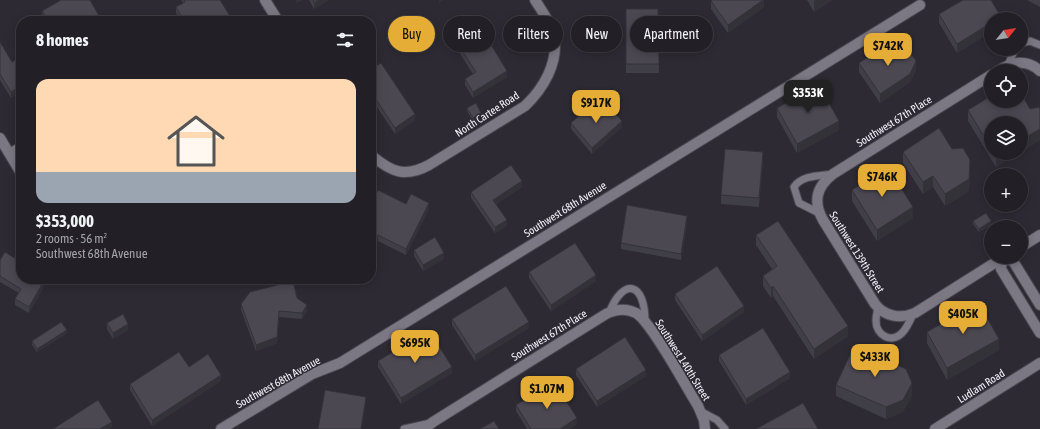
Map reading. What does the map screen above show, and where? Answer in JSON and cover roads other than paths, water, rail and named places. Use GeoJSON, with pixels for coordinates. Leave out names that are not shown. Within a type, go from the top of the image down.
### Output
{"type":"FeatureCollection","features":[{"type":"Feature","properties":{"kind":"street"},"geometry":{"type":"LineString","coordinates":[[265,0],[275,16]]}},
{"type":"Feature","properties":{"kind":"street","name":"North Cartee Road"},"geometry":{"type":"LineString","coordinates":[[376,160],[398,172],[415,172],[500,123],[530,101],[547,77],[554,47],[554,36],[550,26],[535,0]]}},
{"type":"Feature","properties":{"kind":"street","name":"Southwest 68th Avenue"},"geometry":{"type":"LineString","coordinates":[[221,429],[312,374],[340,363],[920,5]]}},
{"type":"Feature","properties":{"kind":"street"},"geometry":{"type":"LineString","coordinates":[[1012,64],[1019,62],[1028,64]]}},
{"type":"Feature","properties":{"kind":"street"},"geometry":{"type":"LineString","coordinates":[[1028,64],[1040,71]]}},
{"type":"Feature","properties":{"kind":"street","name":"Southwest 67th Place"},"geometry":{"type":"LineString","coordinates":[[817,194],[822,184],[833,174],[984,79]]}},
{"type":"Feature","properties":{"kind":"street"},"geometry":{"type":"LineString","coordinates":[[0,138],[16,165]]}},
{"type":"Feature","properties":{"kind":"street"},"geometry":{"type":"LineString","coordinates":[[10,154],[16,150]]}},
{"type":"Feature","properties":{"kind":"street","name":"Southwest 139th Street"},"geometry":{"type":"LineString","coordinates":[[817,194],[816,200],[819,213],[878,308],[889,315],[904,316],[913,314]]}},
{"type":"Feature","properties":{"kind":"street"},"geometry":{"type":"LineString","coordinates":[[1028,242],[1040,235]]}},
{"type":"Feature","properties":{"kind":"street"},"geometry":{"type":"LineString","coordinates":[[913,314],[992,264]]}},
{"type":"Feature","properties":{"kind":"street"},"geometry":{"type":"LineString","coordinates":[[1002,264],[1001,268],[1040,333]]}},
{"type":"Feature","properties":{"kind":"street"},"geometry":{"type":"LineString","coordinates":[[1015,264],[1040,305]]}},
{"type":"Feature","properties":{"kind":"street","name":"Southwest 67th Place"},"geometry":{"type":"LineString","coordinates":[[428,426],[608,313],[618,310],[630,311]]}},
{"type":"Feature","properties":{"kind":"street","name":"Southwest 140th Street"},"geometry":{"type":"LineString","coordinates":[[630,311],[645,321],[700,411],[705,429]]}},
{"type":"Feature","properties":{"kind":"street","name":"Ludlam Road"},"geometry":{"type":"LineString","coordinates":[[935,429],[1040,363]]}},
{"type":"Feature","properties":{"kind":"lane"},"geometry":{"type":"LineString","coordinates":[[1028,41],[1040,45]]}},
{"type":"Feature","properties":{"kind":"lane"},"geometry":{"type":"LineString","coordinates":[[819,213],[799,203],[794,187],[797,182],[808,178],[833,174]]}},
{"type":"Feature","properties":{"kind":"lane"},"geometry":{"type":"LineString","coordinates":[[608,313],[613,301],[620,293],[631,289],[636,290],[642,297],[645,308],[645,321]]}},
{"type":"Feature","properties":{"kind":"lane"},"geometry":{"type":"LineString","coordinates":[[878,308],[876,321],[878,328],[884,337],[889,338],[894,338],[903,333],[913,314]]}},
{"type":"Feature","properties":{"kind":"lane"},"geometry":{"type":"LineString","coordinates":[[700,411],[717,420],[725,429]]}},
{"type":"Feature","properties":{"kind":"lane"},"geometry":{"type":"LineString","coordinates":[[404,429],[428,426]]}}]}
